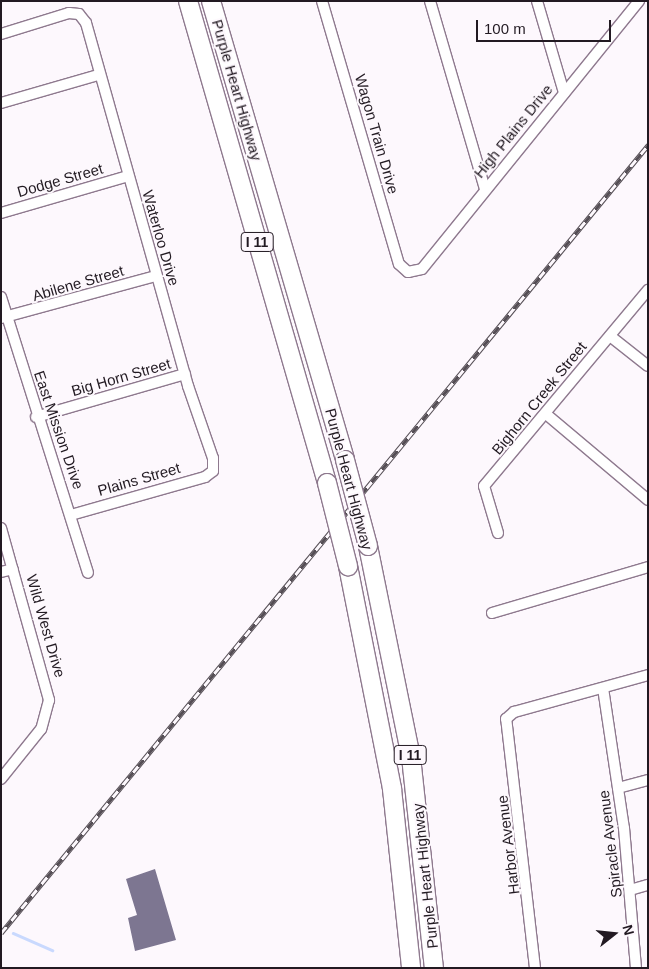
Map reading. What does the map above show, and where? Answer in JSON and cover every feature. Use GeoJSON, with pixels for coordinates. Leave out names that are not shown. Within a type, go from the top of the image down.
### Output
{"type":"FeatureCollection","features":[{"type":"Feature","properties":{"kind":"highway","name":"Purple Heart Highway"},"geometry":{"type":"LineString","coordinates":[[188,1],[327,483],[348,566],[392,789],[411,968]]}},
{"type":"Feature","properties":{"kind":"highway","name":"Purple Heart Highway"},"geometry":{"type":"LineString","coordinates":[[212,1],[368,546],[410,757],[434,968]]}},
{"type":"Feature","properties":{"kind":"street","name":"Wagon Train Drive"},"geometry":{"type":"LineString","coordinates":[[322,1],[399,264],[408,272]]}},
{"type":"Feature","properties":{"kind":"street"},"geometry":{"type":"LineString","coordinates":[[430,1],[485,189]]}},
{"type":"Feature","properties":{"kind":"street"},"geometry":{"type":"LineString","coordinates":[[537,1],[564,93]]}},
{"type":"Feature","properties":{"kind":"street","name":"High Plains Drive"},"geometry":{"type":"LineString","coordinates":[[408,272],[422,269],[639,1]]}},
{"type":"Feature","properties":{"kind":"street","name":"Waterloo Drive"},"geometry":{"type":"LineString","coordinates":[[1,34],[80,14],[185,374],[213,458],[213,470]]}},
{"type":"Feature","properties":{"kind":"street"},"geometry":{"type":"LineString","coordinates":[[1,103],[98,75]]}},
{"type":"Feature","properties":{"kind":"street","name":"Dodge Street"},"geometry":{"type":"LineString","coordinates":[[1,213],[128,176]]}},
{"type":"Feature","properties":{"kind":"street","name":"Abilene Street"},"geometry":{"type":"LineString","coordinates":[[3,320],[156,276]]}},
{"type":"Feature","properties":{"kind":"street","name":"Bighorn Creek Street"},"geometry":{"type":"LineString","coordinates":[[498,533],[484,486],[648,290]]}},
{"type":"Feature","properties":{"kind":"street","name":"East Mission Drive"},"geometry":{"type":"LineString","coordinates":[[1,297],[3,320],[71,514],[88,573]]}},
{"type":"Feature","properties":{"kind":"street"},"geometry":{"type":"LineString","coordinates":[[610,336],[648,366]]}},
{"type":"Feature","properties":{"kind":"street","name":"Big Horn Street"},"geometry":{"type":"LineString","coordinates":[[36,417],[185,374]]}},
{"type":"Feature","properties":{"kind":"street"},"geometry":{"type":"LineString","coordinates":[[546,414],[648,500]]}},
{"type":"Feature","properties":{"kind":"street","name":"Plains Street"},"geometry":{"type":"LineString","coordinates":[[71,514],[205,477],[213,470]]}},
{"type":"Feature","properties":{"kind":"street","name":"Wild West Drive"},"geometry":{"type":"LineString","coordinates":[[1,528],[14,569],[49,700],[41,729],[1,779]]}},
{"type":"Feature","properties":{"kind":"street"},"geometry":{"type":"LineString","coordinates":[[492,613],[648,567]]}},
{"type":"Feature","properties":{"kind":"street"},"geometry":{"type":"LineString","coordinates":[[1,572],[14,569]]}},
{"type":"Feature","properties":{"kind":"street"},"geometry":{"type":"LineString","coordinates":[[603,688],[648,675]]}},
{"type":"Feature","properties":{"kind":"street","name":"Harbor Avenue"},"geometry":{"type":"LineString","coordinates":[[535,968],[506,719],[514,712],[603,688]]}},
{"type":"Feature","properties":{"kind":"street","name":"Spiracle Avenue"},"geometry":{"type":"LineString","coordinates":[[603,688],[618,788],[630,890],[636,968]]}},
{"type":"Feature","properties":{"kind":"street"},"geometry":{"type":"LineString","coordinates":[[618,788],[648,780]]}},
{"type":"Feature","properties":{"kind":"street"},"geometry":{"type":"LineString","coordinates":[[630,890],[648,885]]}},
{"type":"Feature","properties":{"kind":"building"},"geometry":{"type":"Polygon","coordinates":[[[155,869],[176,940],[135,951],[128,918],[137,915],[126,879],[155,869]]]}},
{"type":"Feature","properties":{"kind":"waterway"},"geometry":{"type":"LineString","coordinates":[[13,933],[52,950]]}},
{"type":"Feature","properties":{"kind":"railway"},"geometry":{"type":"LineString","coordinates":[[1,933],[648,145]]}}]}
